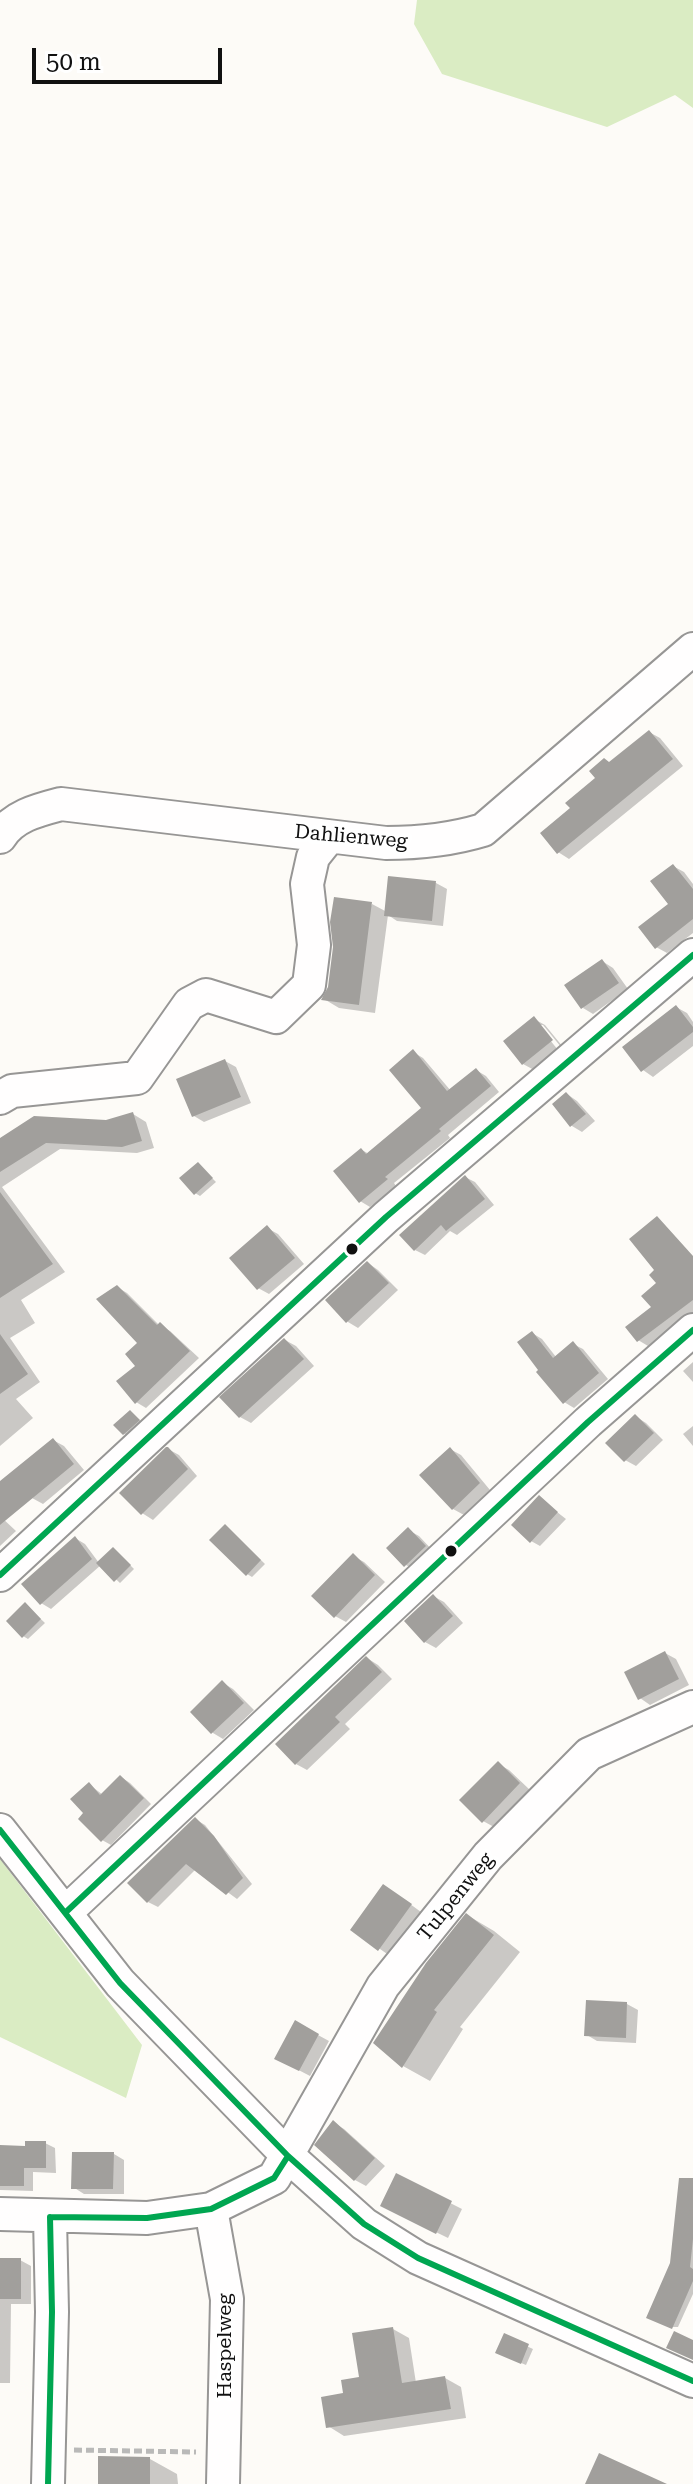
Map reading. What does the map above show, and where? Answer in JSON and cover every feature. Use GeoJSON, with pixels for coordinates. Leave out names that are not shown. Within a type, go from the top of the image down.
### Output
{"type":"FeatureCollection","features":[{"type":"Feature","properties":{"kind":"street","name":"Dahlienweg"},"geometry":{"type":"LineString","coordinates":[[0,837],[6,826],[26,815],[61,804],[386,843],[420,843],[456,838],[483,830],[693,649]]}},
{"type":"Feature","properties":{"kind":"street"},"geometry":{"type":"LineString","coordinates":[[0,1098],[12,1091],[137,1078],[189,1004],[206,995],[276,1017],[309,985],[314,945],[307,884],[313,857],[329,837]]}},
{"type":"Feature","properties":{"kind":"street"},"geometry":{"type":"LineString","coordinates":[[0,1575],[386,1217],[693,955]]}},
{"type":"Feature","properties":{"kind":"street"},"geometry":{"type":"LineString","coordinates":[[66,1912],[588,1422],[693,1330]]}},
{"type":"Feature","properties":{"kind":"street","name":"Tulpenweg"},"geometry":{"type":"LineString","coordinates":[[0,2214],[147,2218],[211,2209],[274,2178],[383,1986],[488,1856],[589,1754],[693,1707]]}},
{"type":"Feature","properties":{"kind":"street"},"geometry":{"type":"LineString","coordinates":[[0,1830],[120,1983],[288,2156],[364,2224],[418,2258],[693,2381]]}},
{"type":"Feature","properties":{"kind":"street","name":"Haspelweg"},"geometry":{"type":"LineString","coordinates":[[211,2209],[227,2299],[223,2468]]}},
{"type":"Feature","properties":{"kind":"street"},"geometry":{"type":"LineString","coordinates":[[48,2484],[52,2312],[50,2217]]}},
{"type":"Feature","properties":{"kind":"path"},"geometry":{"type":"LineString","coordinates":[[49,2449],[223,2468]]}},
{"type":"Feature","properties":{"kind":"green space"},"geometry":{"type":"Polygon","coordinates":[[[417,0],[693,0],[693,108],[675,95],[607,127],[442,74],[414,24],[417,0]]]}},
{"type":"Feature","properties":{"kind":"green space"},"geometry":{"type":"Polygon","coordinates":[[[0,1859],[142,2045],[126,2098],[0,2037],[0,1859]]]}},
{"type":"Feature","properties":{"kind":"building"},"geometry":{"type":"Polygon","coordinates":[[[649,730],[673,759],[557,854],[540,833],[570,808],[565,803],[595,778],[589,771],[604,758],[609,762],[649,730]]]}},
{"type":"Feature","properties":{"kind":"building"},"geometry":{"type":"Polygon","coordinates":[[[673,864],[693,889],[693,919],[655,949],[638,927],[668,904],[650,881],[673,864]]]}},
{"type":"Feature","properties":{"kind":"building"},"geometry":{"type":"Polygon","coordinates":[[[388,876],[436,881],[432,921],[384,916],[388,876]]]}},
{"type":"Feature","properties":{"kind":"building"},"geometry":{"type":"Polygon","coordinates":[[[334,897],[372,902],[359,1005],[321,1000],[328,987],[334,897]]]}},
{"type":"Feature","properties":{"kind":"building"},"geometry":{"type":"Polygon","coordinates":[[[602,959],[619,983],[581,1009],[564,985],[602,959]]]}},
{"type":"Feature","properties":{"kind":"building"},"geometry":{"type":"Polygon","coordinates":[[[676,1005],[693,1027],[693,1032],[641,1072],[622,1047],[676,1005]]]}},
{"type":"Feature","properties":{"kind":"building"},"geometry":{"type":"Polygon","coordinates":[[[534,1016],[553,1040],[522,1065],[503,1041],[534,1016]]]}},
{"type":"Feature","properties":{"kind":"building"},"geometry":{"type":"Polygon","coordinates":[[[413,1049],[447,1091],[476,1068],[491,1086],[359,1203],[333,1171],[361,1148],[366,1154],[421,1108],[389,1070],[413,1049]]]}},
{"type":"Feature","properties":{"kind":"building"},"geometry":{"type":"Polygon","coordinates":[[[225,1059],[241,1097],[192,1117],[176,1079],[225,1059]]]}},
{"type":"Feature","properties":{"kind":"building"},"geometry":{"type":"Polygon","coordinates":[[[566,1092],[586,1114],[570,1127],[552,1104],[566,1092]]]}},
{"type":"Feature","properties":{"kind":"building"},"geometry":{"type":"Polygon","coordinates":[[[133,1112],[142,1141],[122,1147],[46,1143],[0,1172],[0,1138],[34,1116],[106,1120],[133,1112]]]}},
{"type":"Feature","properties":{"kind":"building"},"geometry":{"type":"Polygon","coordinates":[[[198,1162],[213,1178],[194,1195],[179,1178],[198,1162]]]}},
{"type":"Feature","properties":{"kind":"building"},"geometry":{"type":"Polygon","coordinates":[[[465,1175],[485,1199],[446,1231],[441,1225],[414,1251],[399,1235],[465,1175]]]}},
{"type":"Feature","properties":{"kind":"building"},"geometry":{"type":"Polygon","coordinates":[[[0,1192],[53,1264],[0,1298],[0,1192]]]}},
{"type":"Feature","properties":{"kind":"building"},"geometry":{"type":"Polygon","coordinates":[[[657,1216],[693,1256],[693,1300],[637,1342],[625,1327],[651,1307],[641,1296],[656,1283],[649,1275],[654,1270],[629,1239],[657,1216]]]}},
{"type":"Feature","properties":{"kind":"building"},"geometry":{"type":"Polygon","coordinates":[[[267,1225],[295,1258],[257,1290],[229,1258],[267,1225]]]}},
{"type":"Feature","properties":{"kind":"building"},"geometry":{"type":"Polygon","coordinates":[[[367,1261],[389,1283],[346,1323],[325,1300],[367,1261]]]}},
{"type":"Feature","properties":{"kind":"building"},"geometry":{"type":"Polygon","coordinates":[[[117,1285],[157,1325],[160,1322],[190,1351],[135,1404],[116,1381],[135,1366],[125,1354],[137,1343],[96,1299],[117,1285]]]}},
{"type":"Feature","properties":{"kind":"building"},"geometry":{"type":"Polygon","coordinates":[[[532,1331],[553,1358],[573,1341],[599,1373],[563,1404],[536,1372],[538,1370],[517,1342],[532,1331]]]}},
{"type":"Feature","properties":{"kind":"building"},"geometry":{"type":"Polygon","coordinates":[[[0,1334],[28,1374],[0,1394],[0,1334]]]}},
{"type":"Feature","properties":{"kind":"building"},"geometry":{"type":"Polygon","coordinates":[[[284,1338],[304,1359],[239,1418],[219,1397],[284,1338]]]}},
{"type":"Feature","properties":{"kind":"building"},"geometry":{"type":"Polygon","coordinates":[[[130,1410],[140,1420],[123,1435],[113,1425],[130,1410]]]}},
{"type":"Feature","properties":{"kind":"building"},"geometry":{"type":"Polygon","coordinates":[[[635,1414],[654,1433],[624,1462],[605,1443],[635,1414]]]}},
{"type":"Feature","properties":{"kind":"building"},"geometry":{"type":"Polygon","coordinates":[[[53,1438],[74,1464],[0,1525],[0,1481],[53,1438]]]}},
{"type":"Feature","properties":{"kind":"building"},"geometry":{"type":"Polygon","coordinates":[[[166,1447],[188,1469],[141,1515],[119,1493],[166,1447]]]}},
{"type":"Feature","properties":{"kind":"building"},"geometry":{"type":"Polygon","coordinates":[[[450,1447],[480,1483],[452,1510],[419,1475],[450,1447]]]}},
{"type":"Feature","properties":{"kind":"building"},"geometry":{"type":"Polygon","coordinates":[[[539,1495],[558,1512],[530,1543],[511,1525],[539,1495]]]}},
{"type":"Feature","properties":{"kind":"building"},"geometry":{"type":"Polygon","coordinates":[[[225,1524],[261,1560],[246,1576],[209,1540],[225,1524]]]}},
{"type":"Feature","properties":{"kind":"building"},"geometry":{"type":"Polygon","coordinates":[[[408,1527],[426,1546],[404,1567],[386,1548],[408,1527]]]}},
{"type":"Feature","properties":{"kind":"building"},"geometry":{"type":"Polygon","coordinates":[[[75,1536],[92,1559],[40,1605],[21,1584],[75,1536]]]}},
{"type":"Feature","properties":{"kind":"building"},"geometry":{"type":"Polygon","coordinates":[[[113,1547],[131,1565],[114,1582],[96,1563],[113,1547]]]}},
{"type":"Feature","properties":{"kind":"building"},"geometry":{"type":"Polygon","coordinates":[[[353,1553],[375,1575],[334,1618],[311,1596],[353,1553]]]}},
{"type":"Feature","properties":{"kind":"building"},"geometry":{"type":"Polygon","coordinates":[[[433,1594],[453,1616],[424,1643],[404,1621],[433,1594]]]}},
{"type":"Feature","properties":{"kind":"building"},"geometry":{"type":"Polygon","coordinates":[[[25,1602],[41,1619],[22,1638],[6,1621],[25,1602]]]}},
{"type":"Feature","properties":{"kind":"building"},"geometry":{"type":"Polygon","coordinates":[[[665,1651],[679,1679],[638,1700],[624,1672],[665,1651]]]}},
{"type":"Feature","properties":{"kind":"building"},"geometry":{"type":"Polygon","coordinates":[[[366,1656],[382,1672],[335,1717],[340,1722],[295,1765],[275,1744],[366,1656]]]}},
{"type":"Feature","properties":{"kind":"building"},"geometry":{"type":"Polygon","coordinates":[[[222,1680],[244,1703],[211,1734],[190,1712],[222,1680]]]}},
{"type":"Feature","properties":{"kind":"building"},"geometry":{"type":"Polygon","coordinates":[[[498,1761],[520,1783],[482,1823],[459,1800],[498,1761]]]}},
{"type":"Feature","properties":{"kind":"building"},"geometry":{"type":"Polygon","coordinates":[[[120,1775],[144,1798],[101,1842],[78,1819],[83,1813],[70,1799],[89,1782],[100,1795],[120,1775]]]}},
{"type":"Feature","properties":{"kind":"building"},"geometry":{"type":"Polygon","coordinates":[[[195,1817],[214,1836],[243,1878],[226,1895],[186,1864],[147,1903],[127,1883],[195,1817]]]}},
{"type":"Feature","properties":{"kind":"building"},"geometry":{"type":"Polygon","coordinates":[[[383,1884],[412,1904],[378,1951],[350,1930],[383,1884]]]}},
{"type":"Feature","properties":{"kind":"building"},"geometry":{"type":"Polygon","coordinates":[[[466,1913],[494,1935],[434,2010],[437,2012],[402,2068],[373,2043],[426,1963],[466,1913]]]}},
{"type":"Feature","properties":{"kind":"building"},"geometry":{"type":"Polygon","coordinates":[[[586,2000],[627,2002],[626,2038],[584,2036],[586,2000]]]}},
{"type":"Feature","properties":{"kind":"building"},"geometry":{"type":"Polygon","coordinates":[[[295,2020],[319,2034],[299,2071],[274,2059],[295,2020]]]}},
{"type":"Feature","properties":{"kind":"building"},"geometry":{"type":"Polygon","coordinates":[[[333,2120],[375,2158],[354,2181],[314,2145],[333,2120]]]}},
{"type":"Feature","properties":{"kind":"building"},"geometry":{"type":"Polygon","coordinates":[[[25,2141],[46,2141],[46,2168],[24,2168],[24,2186],[0,2186],[0,2145],[25,2146],[25,2141]]]}},
{"type":"Feature","properties":{"kind":"building"},"geometry":{"type":"Polygon","coordinates":[[[72,2152],[114,2152],[113,2189],[71,2189],[72,2152]]]}},
{"type":"Feature","properties":{"kind":"building"},"geometry":{"type":"Polygon","coordinates":[[[396,2173],[452,2201],[436,2234],[380,2206],[396,2173]]]}},
{"type":"Feature","properties":{"kind":"building"},"geometry":{"type":"Polygon","coordinates":[[[679,2178],[693,2178],[690,2267],[693,2269],[693,2281],[672,2329],[646,2318],[670,2263],[679,2178]]]}},
{"type":"Feature","properties":{"kind":"building"},"geometry":{"type":"Polygon","coordinates":[[[0,2258],[21,2258],[21,2299],[0,2299],[0,2258]]]}},
{"type":"Feature","properties":{"kind":"building"},"geometry":{"type":"Polygon","coordinates":[[[393,2327],[402,2383],[445,2376],[451,2409],[326,2428],[321,2397],[343,2393],[341,2380],[359,2377],[352,2333],[393,2327]]]}},
{"type":"Feature","properties":{"kind":"building"},"geometry":{"type":"Polygon","coordinates":[[[674,2331],[693,2340],[693,2360],[666,2348],[674,2331]]]}},
{"type":"Feature","properties":{"kind":"building"},"geometry":{"type":"Polygon","coordinates":[[[504,2333],[529,2344],[521,2364],[495,2353],[504,2333]]]}},
{"type":"Feature","properties":{"kind":"building"},"geometry":{"type":"Polygon","coordinates":[[[599,2453],[667,2484],[585,2484],[599,2453]]]}},
{"type":"Feature","properties":{"kind":"building"},"geometry":{"type":"Polygon","coordinates":[[[98,2456],[150,2457],[150,2484],[98,2484],[98,2456]]]}},
{"type":"Feature","properties":{"kind":"transit line"},"geometry":{"type":"LineString","coordinates":[[0,1575],[386,1217],[693,955]]}},
{"type":"Feature","properties":{"kind":"transit line"},"geometry":{"type":"LineString","coordinates":[[66,1912],[588,1422],[693,1330]]}},
{"type":"Feature","properties":{"kind":"transit line"},"geometry":{"type":"LineString","coordinates":[[0,1830],[120,1983],[288,2156],[364,2224],[418,2258],[693,2381]]}},
{"type":"Feature","properties":{"kind":"transit line"},"geometry":{"type":"LineString","coordinates":[[50,2217],[147,2218],[211,2209],[274,2178],[288,2156]]}},
{"type":"Feature","properties":{"kind":"transit line"},"geometry":{"type":"LineString","coordinates":[[48,2484],[52,2312],[50,2217]]}}]}
